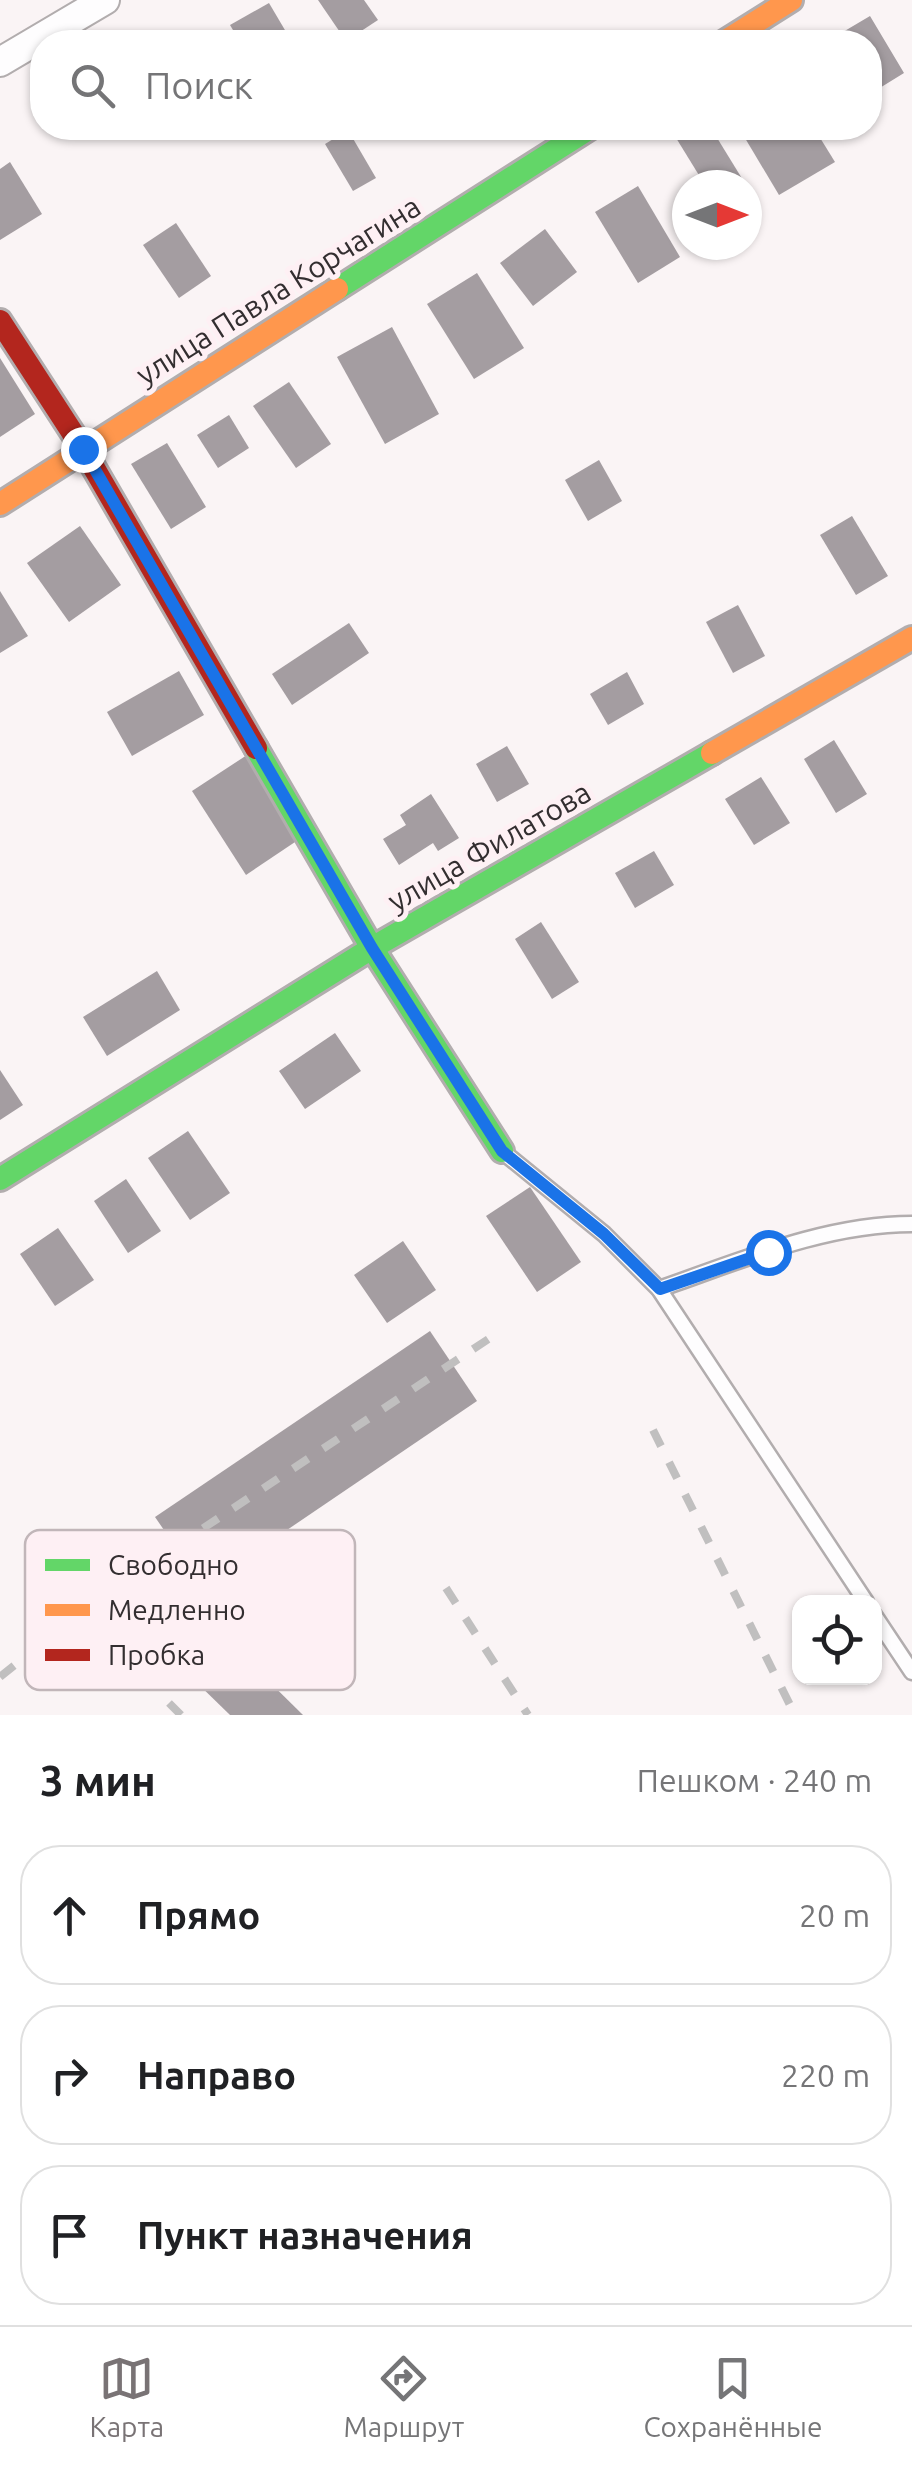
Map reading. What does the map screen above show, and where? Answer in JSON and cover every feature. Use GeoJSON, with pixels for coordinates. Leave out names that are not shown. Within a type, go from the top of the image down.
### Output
{"type":"FeatureCollection","features":[{"type":"Feature","properties":{"kind":"street"},"geometry":{"type":"LineString","coordinates":[[54,30],[104,0]]}},
{"type":"Feature","properties":{"kind":"street"},"geometry":{"type":"LineString","coordinates":[[743,30],[791,0]]}},
{"type":"Feature","properties":{"kind":"street"},"geometry":{"type":"LineString","coordinates":[[0,62],[30,44]]}},
{"type":"Feature","properties":{"kind":"street","name":"улица Павла Корчагина"},"geometry":{"type":"LineString","coordinates":[[0,504],[571,140]]}},
{"type":"Feature","properties":{"kind":"street"},"geometry":{"type":"LineString","coordinates":[[0,321],[83,449],[372,948],[502,1151]]}},
{"type":"Feature","properties":{"kind":"street","name":"улица Филатова"},"geometry":{"type":"LineString","coordinates":[[0,1179],[372,948],[912,638]]}},
{"type":"Feature","properties":{"kind":"lane"},"geometry":{"type":"LineString","coordinates":[[502,1151],[604,1234],[660,1289],[861,1595]]}},
{"type":"Feature","properties":{"kind":"lane"},"geometry":{"type":"LineString","coordinates":[[660,1289],[803,1241],[872,1226],[912,1224]]}},
{"type":"Feature","properties":{"kind":"lane"},"geometry":{"type":"LineString","coordinates":[[882,1627],[912,1672]]}},
{"type":"Feature","properties":{"kind":"building"},"geometry":{"type":"Polygon","coordinates":[[[318,0],[364,0],[378,20],[363,30],[338,30],[318,0]]]}},
{"type":"Feature","properties":{"kind":"building"},"geometry":{"type":"Polygon","coordinates":[[[269,3],[285,30],[233,30],[230,25],[269,3]]]}},
{"type":"Feature","properties":{"kind":"building"},"geometry":{"type":"Polygon","coordinates":[[[870,16],[878,30],[846,30],[870,16]]]}},
{"type":"Feature","properties":{"kind":"building"},"geometry":{"type":"Polygon","coordinates":[[[882,36],[904,73],[882,87],[882,36]]]}},
{"type":"Feature","properties":{"kind":"building"},"geometry":{"type":"Polygon","coordinates":[[[332,140],[354,140],[376,178],[353,191],[325,144],[332,140]]]}},
{"type":"Feature","properties":{"kind":"building"},"geometry":{"type":"Polygon","coordinates":[[[677,140],[718,140],[737,170],[696,170],[677,140]]]}},
{"type":"Feature","properties":{"kind":"building"},"geometry":{"type":"Polygon","coordinates":[[[746,140],[821,140],[835,162],[779,195],[746,140]]]}},
{"type":"Feature","properties":{"kind":"building"},"geometry":{"type":"Polygon","coordinates":[[[10,162],[42,214],[0,240],[0,169],[10,162]]]}},
{"type":"Feature","properties":{"kind":"building"},"geometry":{"type":"Polygon","coordinates":[[[638,186],[672,243],[672,260],[675,260],[638,283],[595,212],[638,186]]]}},
{"type":"Feature","properties":{"kind":"building"},"geometry":{"type":"Polygon","coordinates":[[[176,223],[211,276],[179,298],[143,245],[176,223]]]}},
{"type":"Feature","properties":{"kind":"building"},"geometry":{"type":"Polygon","coordinates":[[[545,229],[577,272],[533,306],[500,263],[545,229]]]}},
{"type":"Feature","properties":{"kind":"building"},"geometry":{"type":"Polygon","coordinates":[[[477,273],[524,348],[474,379],[427,304],[477,273]]]}},
{"type":"Feature","properties":{"kind":"building"},"geometry":{"type":"Polygon","coordinates":[[[392,327],[439,414],[385,444],[337,357],[392,327]]]}},
{"type":"Feature","properties":{"kind":"building"},"geometry":{"type":"Polygon","coordinates":[[[0,358],[35,414],[0,437],[0,358]]]}},
{"type":"Feature","properties":{"kind":"building"},"geometry":{"type":"Polygon","coordinates":[[[289,382],[331,444],[296,468],[253,406],[289,382]]]}},
{"type":"Feature","properties":{"kind":"building"},"geometry":{"type":"Polygon","coordinates":[[[229,415],[249,448],[218,468],[197,435],[229,415]]]}},
{"type":"Feature","properties":{"kind":"building"},"geometry":{"type":"Polygon","coordinates":[[[167,443],[206,507],[171,529],[131,464],[167,443]]]}},
{"type":"Feature","properties":{"kind":"building"},"geometry":{"type":"Polygon","coordinates":[[[599,460],[622,501],[588,521],[565,480],[599,460]]]}},
{"type":"Feature","properties":{"kind":"building"},"geometry":{"type":"Polygon","coordinates":[[[852,516],[888,576],[856,595],[820,535],[852,516]]]}},
{"type":"Feature","properties":{"kind":"building"},"geometry":{"type":"Polygon","coordinates":[[[80,526],[121,585],[69,622],[27,563],[80,526]]]}},
{"type":"Feature","properties":{"kind":"building"},"geometry":{"type":"Polygon","coordinates":[[[0,591],[28,636],[0,653],[0,591]]]}},
{"type":"Feature","properties":{"kind":"building"},"geometry":{"type":"Polygon","coordinates":[[[738,605],[765,656],[733,673],[706,622],[738,605]]]}},
{"type":"Feature","properties":{"kind":"building"},"geometry":{"type":"Polygon","coordinates":[[[349,623],[369,653],[292,705],[272,674],[349,623]]]}},
{"type":"Feature","properties":{"kind":"building"},"geometry":{"type":"Polygon","coordinates":[[[179,671],[204,715],[132,756],[107,712],[179,671]]]}},
{"type":"Feature","properties":{"kind":"building"},"geometry":{"type":"Polygon","coordinates":[[[627,672],[644,704],[608,725],[590,694],[627,672]]]}},
{"type":"Feature","properties":{"kind":"building"},"geometry":{"type":"Polygon","coordinates":[[[834,740],[867,794],[836,813],[804,759],[834,740]]]}},
{"type":"Feature","properties":{"kind":"building"},"geometry":{"type":"Polygon","coordinates":[[[507,746],[529,784],[497,802],[476,764],[507,746]]]}},
{"type":"Feature","properties":{"kind":"building"},"geometry":{"type":"Polygon","coordinates":[[[247,755],[301,838],[246,875],[192,791],[247,755]]]}},
{"type":"Feature","properties":{"kind":"building"},"geometry":{"type":"Polygon","coordinates":[[[761,777],[790,823],[754,845],[725,799],[761,777]]]}},
{"type":"Feature","properties":{"kind":"building"},"geometry":{"type":"Polygon","coordinates":[[[431,794],[459,838],[438,851],[433,843],[399,865],[383,839],[406,825],[400,815],[431,794]]]}},
{"type":"Feature","properties":{"kind":"building"},"geometry":{"type":"Polygon","coordinates":[[[654,851],[674,885],[635,908],[615,873],[654,851]]]}},
{"type":"Feature","properties":{"kind":"building"},"geometry":{"type":"Polygon","coordinates":[[[541,922],[579,982],[552,999],[515,939],[541,922]]]}},
{"type":"Feature","properties":{"kind":"building"},"geometry":{"type":"Polygon","coordinates":[[[157,971],[180,1010],[107,1056],[83,1017],[157,971]]]}},
{"type":"Feature","properties":{"kind":"building"},"geometry":{"type":"Polygon","coordinates":[[[335,1033],[361,1071],[305,1109],[279,1071],[335,1033]]]}},
{"type":"Feature","properties":{"kind":"building"},"geometry":{"type":"Polygon","coordinates":[[[0,1070],[23,1105],[0,1120],[0,1070]]]}},
{"type":"Feature","properties":{"kind":"building"},"geometry":{"type":"Polygon","coordinates":[[[188,1131],[230,1193],[190,1220],[148,1158],[188,1131]]]}},
{"type":"Feature","properties":{"kind":"building"},"geometry":{"type":"Polygon","coordinates":[[[126,1179],[161,1231],[128,1253],[94,1201],[126,1179]]]}},
{"type":"Feature","properties":{"kind":"building"},"geometry":{"type":"Polygon","coordinates":[[[530,1187],[581,1262],[537,1292],[486,1216],[530,1187]]]}},
{"type":"Feature","properties":{"kind":"building"},"geometry":{"type":"Polygon","coordinates":[[[58,1228],[94,1280],[55,1306],[20,1254],[58,1228]]]}},
{"type":"Feature","properties":{"kind":"building"},"geometry":{"type":"Polygon","coordinates":[[[403,1241],[436,1290],[387,1323],[354,1275],[403,1241]]]}},
{"type":"Feature","properties":{"kind":"building"},"geometry":{"type":"Polygon","coordinates":[[[430,1331],[477,1401],[287,1530],[164,1530],[155,1517],[430,1331]]]}},
{"type":"Feature","properties":{"kind":"building"},"geometry":{"type":"Polygon","coordinates":[[[204,1690],[278,1690],[303,1715],[230,1715],[204,1690]]]}},
{"type":"Feature","properties":{"kind":"railway"},"geometry":{"type":"LineString","coordinates":[[201,1530],[490,1338]]}},
{"type":"Feature","properties":{"kind":"railway"},"geometry":{"type":"LineString","coordinates":[[653,1430],[795,1715]]}},
{"type":"Feature","properties":{"kind":"railway"},"geometry":{"type":"LineString","coordinates":[[446,1588],[528,1715]]}},
{"type":"Feature","properties":{"kind":"railway"},"geometry":{"type":"LineString","coordinates":[[0,1677],[25,1657]]}},
{"type":"Feature","properties":{"kind":"railway"},"geometry":{"type":"LineString","coordinates":[[169,1703],[181,1715]]}},
{"type":"Feature","properties":{"kind":"traffic: fast"},"geometry":{"type":"LineString","coordinates":[[337,289],[571,140]]}},
{"type":"Feature","properties":{"kind":"traffic: fast"},"geometry":{"type":"LineString","coordinates":[[256,748],[372,948],[502,1151]]}},
{"type":"Feature","properties":{"kind":"traffic: fast"},"geometry":{"type":"LineString","coordinates":[[0,1179],[372,948],[712,753]]}},
{"type":"Feature","properties":{"kind":"traffic: slow"},"geometry":{"type":"LineString","coordinates":[[743,30],[791,0]]}},
{"type":"Feature","properties":{"kind":"traffic: slow"},"geometry":{"type":"LineString","coordinates":[[0,504],[337,289]]}},
{"type":"Feature","properties":{"kind":"traffic: slow"},"geometry":{"type":"LineString","coordinates":[[712,753],[912,638]]}},
{"type":"Feature","properties":{"kind":"traffic: jam"},"geometry":{"type":"LineString","coordinates":[[0,321],[83,449],[256,748]]}},
{"type":"Feature","properties":{"kind":"route"},"geometry":{"type":"LineString","coordinates":[[83,449],[372,948],[502,1151],[604,1234],[660,1289],[768,1252]]}}]}
